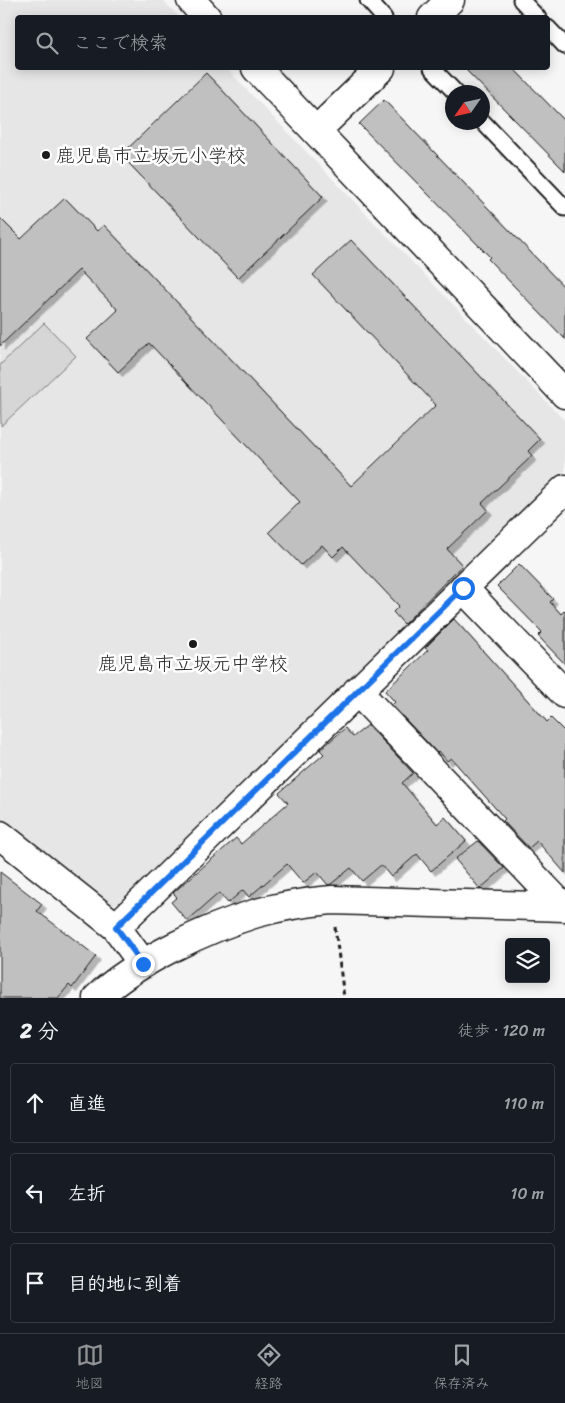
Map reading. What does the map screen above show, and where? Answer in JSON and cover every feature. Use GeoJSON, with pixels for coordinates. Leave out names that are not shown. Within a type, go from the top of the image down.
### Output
{"type":"FeatureCollection","features":[{"type":"Feature","properties":{"kind":"street"},"geometry":{"type":"LineString","coordinates":[[191,0],[205,15]]}},
{"type":"Feature","properties":{"kind":"street"},"geometry":{"type":"LineString","coordinates":[[435,15],[450,0]]}},
{"type":"Feature","properties":{"kind":"street"},"geometry":{"type":"LineString","coordinates":[[258,70],[565,394]]}},
{"type":"Feature","properties":{"kind":"street"},"geometry":{"type":"LineString","coordinates":[[316,131],[379,70]]}},
{"type":"Feature","properties":{"kind":"street"},"geometry":{"type":"LineString","coordinates":[[116,927],[565,489]]}},
{"type":"Feature","properties":{"kind":"street"},"geometry":{"type":"LineString","coordinates":[[463,588],[565,694]]}},
{"type":"Feature","properties":{"kind":"street"},"geometry":{"type":"LineString","coordinates":[[357,691],[564,907]]}},
{"type":"Feature","properties":{"kind":"street"},"geometry":{"type":"LineString","coordinates":[[0,834],[116,927],[143,964]]}},
{"type":"Feature","properties":{"kind":"street"},"geometry":{"type":"LineString","coordinates":[[97,998],[143,964],[220,926],[258,913],[302,903],[332,900],[564,907]]}},
{"type":"Feature","properties":{"kind":"lane"},"geometry":{"type":"LineString","coordinates":[[368,0],[381,15]]}},
{"type":"Feature","properties":{"kind":"lane"},"geometry":{"type":"LineString","coordinates":[[521,0],[535,15]]}},
{"type":"Feature","properties":{"kind":"lane"},"geometry":{"type":"LineString","coordinates":[[550,30],[565,46]]}},
{"type":"Feature","properties":{"kind":"lane"},"geometry":{"type":"LineString","coordinates":[[434,70],[448,85]]}},
{"type":"Feature","properties":{"kind":"lane"},"geometry":{"type":"LineString","coordinates":[[490,129],[565,208]]}},
{"type":"Feature","properties":{"kind":"path"},"geometry":{"type":"LineString","coordinates":[[332,900],[344,998]]}},
{"type":"Feature","properties":{"kind":"shaded area","name":"鹿児島市立坂元中学校"},"geometry":{"type":"Polygon","coordinates":[[[0,0],[163,0],[177,15],[15,15],[15,70],[228,70],[565,421],[565,472],[117,904],[103,905],[0,817],[0,0]]]}},
{"type":"Feature","properties":{"kind":"shaded area"},"geometry":{"type":"Polygon","coordinates":[[[44,323],[76,356],[1,426],[0,365],[44,323]]]}},
{"type":"Feature","properties":{"kind":"building"},"geometry":{"type":"Polygon","coordinates":[[[466,70],[515,70],[565,121],[565,171],[490,95],[490,85],[481,85],[466,70]]]}},
{"type":"Feature","properties":{"kind":"building"},"geometry":{"type":"Polygon","coordinates":[[[206,73],[323,197],[238,278],[121,155],[206,73]]]}},
{"type":"Feature","properties":{"kind":"building"},"geometry":{"type":"Polygon","coordinates":[[[384,100],[565,288],[565,339],[488,259],[490,257],[359,124],[384,100]]]}},
{"type":"Feature","properties":{"kind":"building"},"geometry":{"type":"Polygon","coordinates":[[[65,198],[97,231],[104,225],[351,486],[436,405],[313,275],[351,240],[540,439],[528,451],[532,456],[482,503],[488,510],[447,549],[462,565],[404,624],[393,612],[399,606],[343,547],[333,557],[322,545],[301,565],[269,532],[300,502],[149,343],[118,372],[87,339],[118,310],[79,270],[0,346],[0,218],[21,239],[65,198]]]}},
{"type":"Feature","properties":{"kind":"building"},"geometry":{"type":"Polygon","coordinates":[[[519,564],[553,599],[550,602],[561,614],[565,610],[565,664],[538,636],[542,632],[497,586],[519,564]]]}},
{"type":"Feature","properties":{"kind":"building"},"geometry":{"type":"Polygon","coordinates":[[[454,619],[547,722],[551,718],[565,732],[565,873],[537,841],[529,848],[503,821],[505,819],[451,758],[447,761],[439,751],[437,753],[392,705],[395,702],[385,691],[428,650],[425,648],[454,619]]]}},
{"type":"Feature","properties":{"kind":"building"},"geometry":{"type":"Polygon","coordinates":[[[368,725],[413,773],[402,783],[437,824],[445,817],[466,841],[431,871],[417,854],[391,877],[381,865],[362,881],[351,868],[328,885],[317,872],[303,883],[287,864],[249,897],[243,890],[228,903],[219,893],[187,921],[171,902],[177,897],[173,893],[236,838],[241,844],[288,803],[279,793],[324,754],[320,750],[345,728],[353,737],[368,725]]]}},
{"type":"Feature","properties":{"kind":"building"},"geometry":{"type":"Polygon","coordinates":[[[478,841],[504,868],[480,889],[455,859],[478,841]]]}},
{"type":"Feature","properties":{"kind":"building"},"geometry":{"type":"Polygon","coordinates":[[[0,872],[42,904],[37,911],[96,956],[72,988],[69,985],[58,998],[0,998],[0,872]]]}},
{"type":"Feature","properties":{"kind":"place","name":"鹿児島市立坂元小学校"},"geometry":{"type":"Point","coordinates":[46,155]}},
{"type":"Feature","properties":{"kind":"place","name":"鹿児島市立坂元中学校"},"geometry":{"type":"Point","coordinates":[193,644]}},
{"type":"Feature","properties":{"kind":"route"},"geometry":{"type":"LineString","coordinates":[[143,964],[116,927],[463,588]]}}]}
